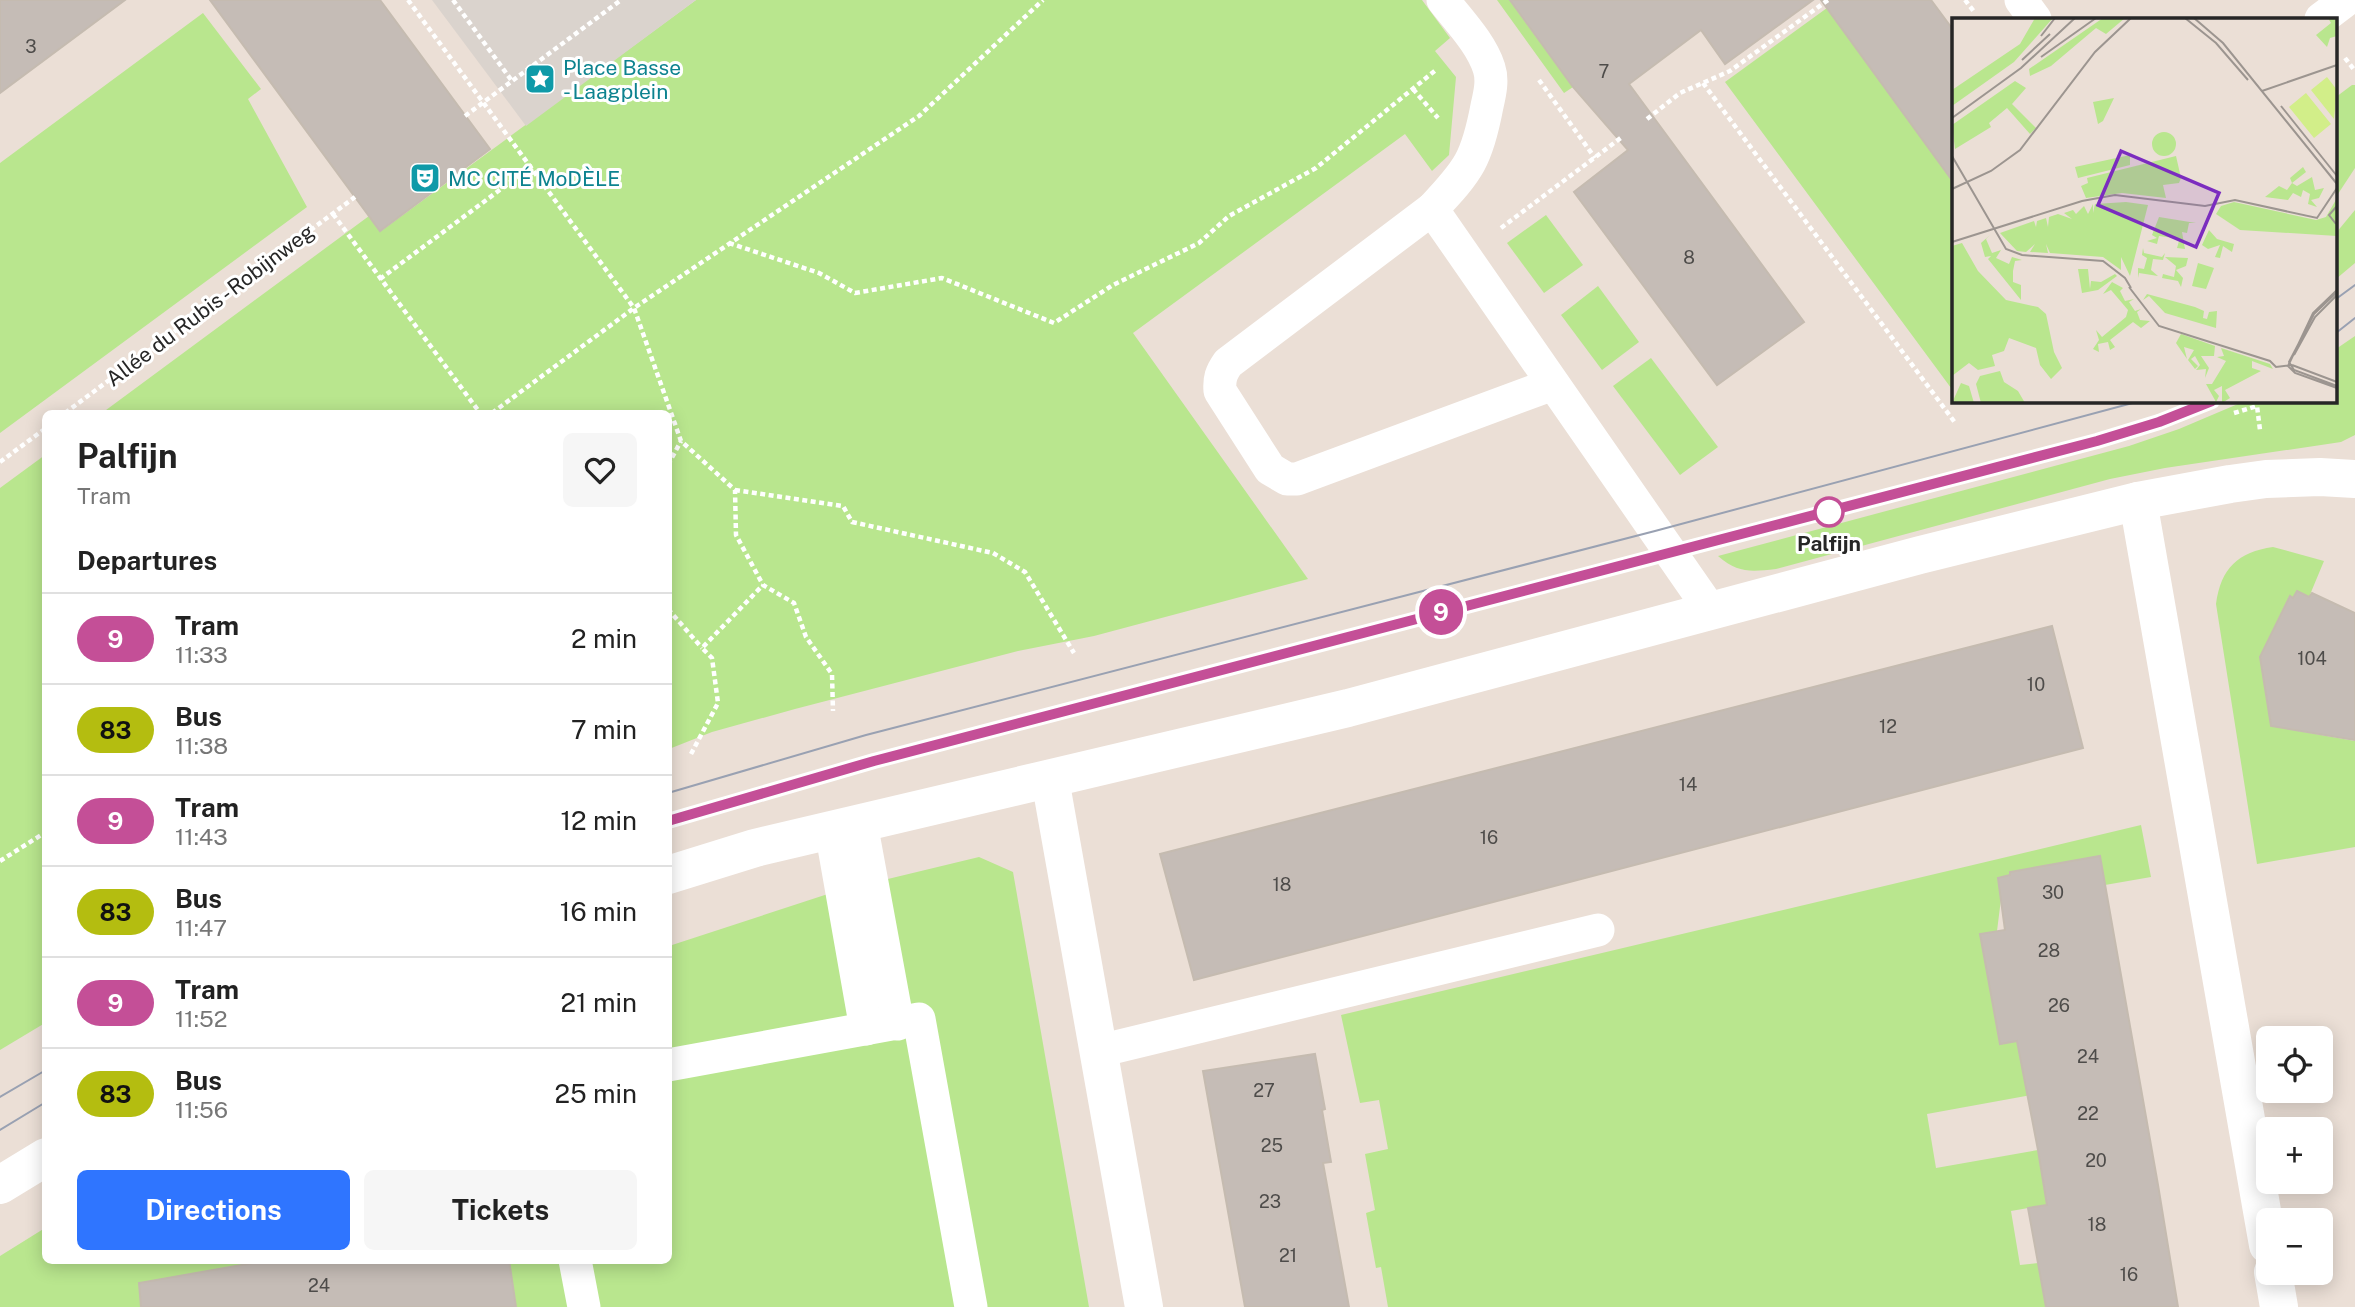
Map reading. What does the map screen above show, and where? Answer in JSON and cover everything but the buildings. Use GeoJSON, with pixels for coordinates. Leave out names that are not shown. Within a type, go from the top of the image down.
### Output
{"type":"FeatureCollection","features":[{"type":"Feature","properties":{"kind":"street"},"geometry":{"type":"LineString","coordinates":[[672,874],[755,848],[1348,708],[1920,555],[2138,501],[2266,480],[2320,477],[2355,479]]}},
{"type":"Feature","properties":{"kind":"street"},"geometry":{"type":"LineString","coordinates":[[2138,501],[2262,1208]]}},
{"type":"Feature","properties":{"kind":"street"},"geometry":{"type":"LineString","coordinates":[[1050,779],[1144,1307]]}},
{"type":"Feature","properties":{"kind":"street"},"geometry":{"type":"LineString","coordinates":[[0,1185],[42,1159]]}},
{"type":"Feature","properties":{"kind":"street"},"geometry":{"type":"LineString","coordinates":[[2275,1285],[2279,1307]]}},
{"type":"Feature","properties":{"kind":"lane"},"geometry":{"type":"LineString","coordinates":[[1443,0],[1485,58],[1490,72],[1491,88],[1481,137],[1473,159],[1460,179],[1432,209],[1228,363],[1219,380],[1225,401],[1270,469],[1287,479],[1297,479],[1553,384]]}},
{"type":"Feature","properties":{"kind":"lane"},"geometry":{"type":"LineString","coordinates":[[2021,0],[2034,18]]}},
{"type":"Feature","properties":{"kind":"lane"},"geometry":{"type":"LineString","coordinates":[[2322,18],[2346,0]]}},
{"type":"Feature","properties":{"kind":"lane"},"geometry":{"type":"LineString","coordinates":[[1432,209],[1711,611]]}},
{"type":"Feature","properties":{"kind":"lane"},"geometry":{"type":"LineString","coordinates":[[846,827],[898,1024]]}},
{"type":"Feature","properties":{"kind":"lane"},"geometry":{"type":"LineString","coordinates":[[846,827],[866,1029]]}},
{"type":"Feature","properties":{"kind":"lane"},"geometry":{"type":"LineString","coordinates":[[1099,1051],[1598,930]]}},
{"type":"Feature","properties":{"kind":"lane"},"geometry":{"type":"LineString","coordinates":[[672,1064],[919,1019],[971,1307]]}},
{"type":"Feature","properties":{"kind":"lane"},"geometry":{"type":"LineString","coordinates":[[576,1264],[584,1307]]}},
{"type":"Feature","properties":{"kind":"path"},"geometry":{"type":"LineString","coordinates":[[408,0],[634,308],[670,410]]}},
{"type":"Feature","properties":{"kind":"path"},"geometry":{"type":"LineString","coordinates":[[453,0],[513,81]]}},
{"type":"Feature","properties":{"kind":"path"},"geometry":{"type":"LineString","coordinates":[[465,116],[621,0]]}},
{"type":"Feature","properties":{"kind":"path"},"geometry":{"type":"LineString","coordinates":[[496,410],[634,308],[919,116],[1043,0]]}},
{"type":"Feature","properties":{"kind":"path"},"geometry":{"type":"LineString","coordinates":[[1647,118],[1680,93],[1730,71],[1828,0]]}},
{"type":"Feature","properties":{"kind":"path"},"geometry":{"type":"LineString","coordinates":[[1965,0],[1978,18]]}},
{"type":"Feature","properties":{"kind":"path"},"geometry":{"type":"LineString","coordinates":[[1534,73],[1595,158]]}},
{"type":"Feature","properties":{"kind":"path"},"geometry":{"type":"LineString","coordinates":[[729,243],[819,273],[855,293],[942,278],[1054,323],[1113,285],[1199,243],[1229,216],[1316,169],[1427,78]]}},
{"type":"Feature","properties":{"kind":"path"},"geometry":{"type":"LineString","coordinates":[[1703,83],[1956,424]]}},
{"type":"Feature","properties":{"kind":"path"},"geometry":{"type":"LineString","coordinates":[[1413,89],[1426,103]]}},
{"type":"Feature","properties":{"kind":"path"},"geometry":{"type":"LineString","coordinates":[[1464,256],[1622,137]]}},
{"type":"Feature","properties":{"kind":"path"},"geometry":{"type":"LineString","coordinates":[[380,279],[532,166]]}},
{"type":"Feature","properties":{"kind":"path","name":"Allée du Rubis - Robijnweg"},"geometry":{"type":"LineString","coordinates":[[69,410],[355,197]]}},
{"type":"Feature","properties":{"kind":"path"},"geometry":{"type":"LineString","coordinates":[[333,214],[478,410]]}},
{"type":"Feature","properties":{"kind":"path"},"geometry":{"type":"LineString","coordinates":[[2234,413],[2257,406],[2261,434]]}},
{"type":"Feature","properties":{"kind":"path"},"geometry":{"type":"LineString","coordinates":[[672,416],[681,441],[736,490],[843,506],[852,522],[993,553],[1025,572],[1074,653]]}},
{"type":"Feature","properties":{"kind":"path"},"geometry":{"type":"LineString","coordinates":[[0,462],[42,431]]}},
{"type":"Feature","properties":{"kind":"path"},"geometry":{"type":"LineString","coordinates":[[672,458],[681,441]]}},
{"type":"Feature","properties":{"kind":"path"},"geometry":{"type":"LineString","coordinates":[[736,490],[736,535],[763,585],[794,603],[806,637],[832,674],[833,711]]}},
{"type":"Feature","properties":{"kind":"path"},"geometry":{"type":"LineString","coordinates":[[702,648],[763,585]]}},
{"type":"Feature","properties":{"kind":"path"},"geometry":{"type":"LineString","coordinates":[[672,614],[712,658],[718,703],[691,754]]}},
{"type":"Feature","properties":{"kind":"path"},"geometry":{"type":"LineString","coordinates":[[0,861],[42,835]]}},
{"type":"Feature","properties":{"kind":"green space"},"geometry":{"type":"Polygon","coordinates":[[[696,0],[1422,0],[1450,38],[1435,51],[1456,77],[1449,155],[1432,171],[1405,134],[1133,333],[1308,579],[1094,636],[1018,651],[795,709],[712,732],[672,748],[672,410],[106,410],[369,216],[381,231],[696,0]]]}},
{"type":"Feature","properties":{"kind":"green space"},"geometry":{"type":"Polygon","coordinates":[[[1497,0],[1528,0],[1518,12],[1573,87],[1564,93],[1497,0]]]}},
{"type":"Feature","properties":{"kind":"green space"},"geometry":{"type":"Polygon","coordinates":[[[1838,0],[1853,44],[1952,180],[1952,389],[1725,82],[1838,0]]]}},
{"type":"Feature","properties":{"kind":"green space"},"geometry":{"type":"Polygon","coordinates":[[[203,13],[261,89],[248,99],[307,207],[0,433],[0,163],[203,13]]]}},
{"type":"Feature","properties":{"kind":"green space"},"geometry":{"type":"Polygon","coordinates":[[[2355,85],[2355,168],[2338,194],[2338,96],[2355,85]]]}},
{"type":"Feature","properties":{"kind":"green space"},"geometry":{"type":"Polygon","coordinates":[[[2355,210],[2355,263],[2338,277],[2338,231],[2355,210]]]}},
{"type":"Feature","properties":{"kind":"green space"},"geometry":{"type":"Polygon","coordinates":[[[1546,215],[1583,265],[1544,293],[1507,243],[1546,215]]]}},
{"type":"Feature","properties":{"kind":"green space"},"geometry":{"type":"Polygon","coordinates":[[[1598,286],[1639,342],[1602,370],[1561,315],[1598,286]]]}},
{"type":"Feature","properties":{"kind":"green space"},"geometry":{"type":"Polygon","coordinates":[[[2355,336],[2355,435],[2341,442],[2165,468],[2110,479],[1776,569],[1745,570],[1732,566],[1718,556],[2129,446],[2179,429],[2243,402],[2338,402],[2338,348],[2355,336]]]}},
{"type":"Feature","properties":{"kind":"green space"},"geometry":{"type":"Polygon","coordinates":[[[1651,358],[1718,447],[1680,475],[1613,386],[1651,358]]]}},
{"type":"Feature","properties":{"kind":"green space"},"geometry":{"type":"Polygon","coordinates":[[[42,457],[42,1025],[0,1050],[0,488],[42,457]]]}},
{"type":"Feature","properties":{"kind":"green space"},"geometry":{"type":"Polygon","coordinates":[[[2273,547],[2324,561],[2309,597],[2297,591],[2293,598],[2289,597],[2266,644],[2271,672],[2263,674],[2271,726],[2355,741],[2355,847],[2257,864],[2216,604],[2222,581],[2233,564],[2250,553],[2273,547]]]}},
{"type":"Feature","properties":{"kind":"green space"},"geometry":{"type":"Polygon","coordinates":[[[2141,825],[2151,877],[2105,885],[2099,856],[2010,872],[2010,875],[1998,878],[2001,899],[1997,931],[2000,1044],[2038,1038],[2047,1092],[1927,1114],[1936,1168],[2038,1150],[2042,1172],[2051,1171],[2058,1203],[2011,1211],[2020,1265],[2038,1263],[2092,1307],[1388,1307],[1381,1267],[1376,1268],[1366,1213],[1375,1210],[1365,1154],[1388,1149],[1379,1100],[1360,1103],[1341,1015],[2141,825]]]}},
{"type":"Feature","properties":{"kind":"green space"},"geometry":{"type":"Polygon","coordinates":[[[979,857],[1013,872],[1089,1307],[0,1307],[0,1256],[42,1230],[42,1264],[672,1264],[672,945],[834,892],[979,857]]]}},
{"type":"Feature","properties":{"kind":"shaded area","name":"Place Basse - Laagplein"},"geometry":{"type":"Polygon","coordinates":[[[432,0],[696,0],[526,126],[432,0]]]}},
{"type":"Feature","properties":{"kind":"tram line"},"geometry":{"type":"LineString","coordinates":[[2338,298],[2355,285]]}},
{"type":"Feature","properties":{"kind":"tram line"},"geometry":{"type":"LineString","coordinates":[[2338,331],[2355,318]]}},
{"type":"Feature","properties":{"kind":"tram line"},"geometry":{"type":"LineString","coordinates":[[672,792],[866,735],[1655,531],[2136,402]]}},
{"type":"Feature","properties":{"kind":"tram line"},"geometry":{"type":"LineString","coordinates":[[672,820],[874,761],[2097,441],[2179,416],[2210,402]]}},
{"type":"Feature","properties":{"kind":"tram line","name":"9"},"geometry":{"type":"LineString","coordinates":[[672,820],[874,761],[1054,713],[2097,441],[2139,429],[2210,402]]}},
{"type":"Feature","properties":{"kind":"tram line"},"geometry":{"type":"LineString","coordinates":[[0,1097],[42,1072]]}},
{"type":"Feature","properties":{"kind":"tram line"},"geometry":{"type":"LineString","coordinates":[[0,1130],[42,1104]]}},
{"type":"Feature","properties":{"kind":"place","name":"Place Basse - Laagplein"},"geometry":{"type":"Point","coordinates":[540,79]}},
{"type":"Feature","properties":{"kind":"place","name":"MC CITÉ MoDÈLE"},"geometry":{"type":"Point","coordinates":[425,178]}},
{"type":"Feature","properties":{"kind":"place","name":"Palfijn"},"geometry":{"type":"Point","coordinates":[1829,512]}}]}
